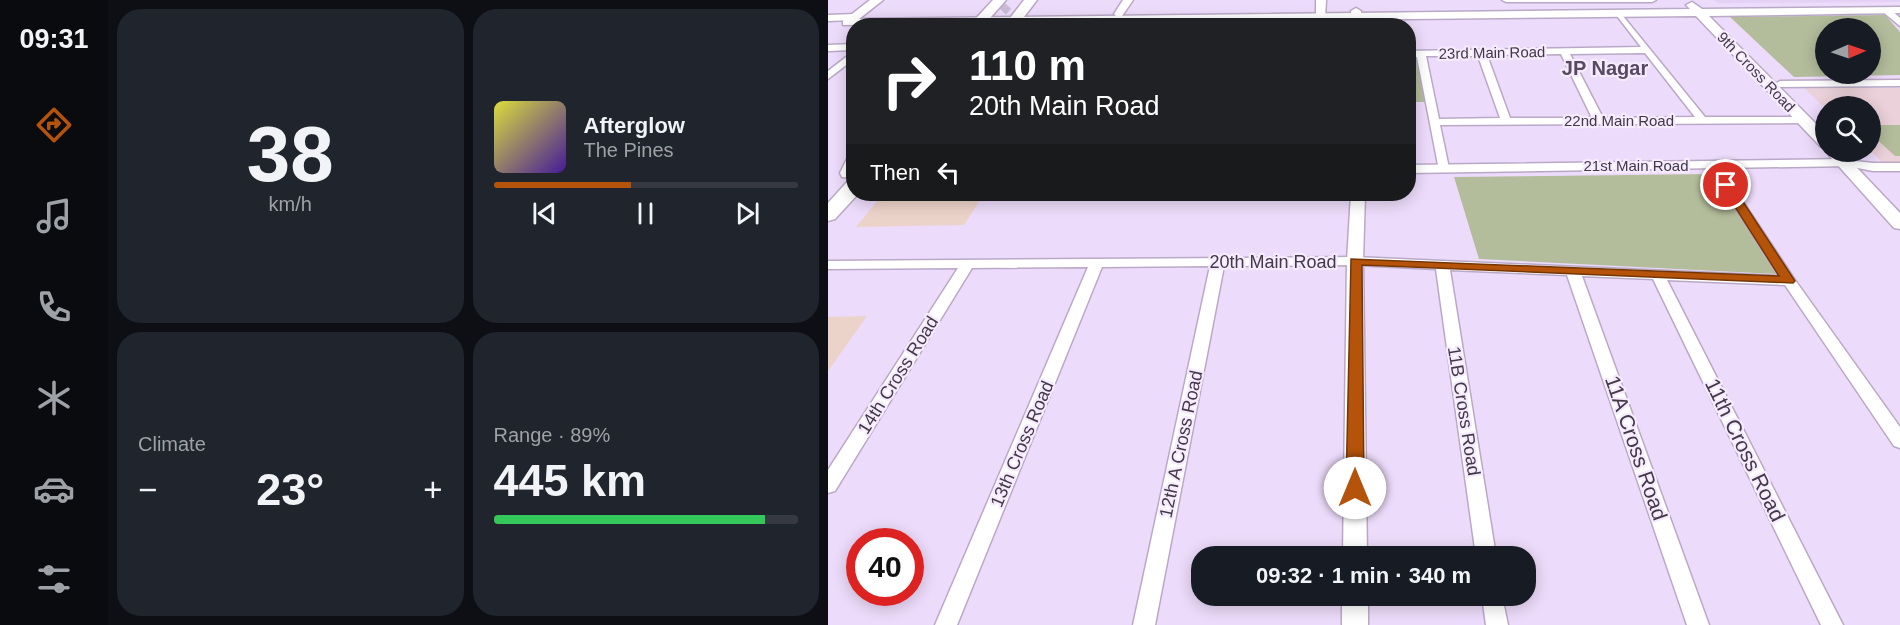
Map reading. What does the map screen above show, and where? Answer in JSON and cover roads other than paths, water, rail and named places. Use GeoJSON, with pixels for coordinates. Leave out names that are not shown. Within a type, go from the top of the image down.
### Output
{"type":"FeatureCollection","features":[{"type":"Feature","properties":{"kind":"highway"},"geometry":{"type":"LineString","coordinates":[[988,18],[1014,8]]}},
{"type":"Feature","properties":{"kind":"highway"},"geometry":{"type":"LineString","coordinates":[[828,195],[846,178]]}},
{"type":"Feature","properties":{"kind":"highway"},"geometry":{"type":"LineString","coordinates":[[828,215],[846,183]]}},
{"type":"Feature","properties":{"kind":"main road"},"geometry":{"type":"LineString","coordinates":[[854,18],[877,0]]}},
{"type":"Feature","properties":{"kind":"main road"},"geometry":{"type":"LineString","coordinates":[[1356,18],[1555,5],[1900,8]]}},
{"type":"Feature","properties":{"kind":"main road"},"geometry":{"type":"LineString","coordinates":[[988,18],[1014,8],[1119,14],[1321,9],[1356,18],[1618,12],[1698,6],[1886,10],[1900,8]]}},
{"type":"Feature","properties":{"kind":"main road","name":"9th Cross Road"},"geometry":{"type":"LineString","coordinates":[[1698,6],[1815,119]]}},
{"type":"Feature","properties":{"kind":"main road","name":"9th Cross Road"},"geometry":{"type":"LineString","coordinates":[[1698,6],[1815,132]]}},
{"type":"Feature","properties":{"kind":"main road"},"geometry":{"type":"LineString","coordinates":[[1014,8],[1075,18]]}},
{"type":"Feature","properties":{"kind":"main road"},"geometry":{"type":"LineString","coordinates":[[1167,18],[1321,9]]}},
{"type":"Feature","properties":{"kind":"main road"},"geometry":{"type":"LineString","coordinates":[[1850,162],[1900,224]]}},
{"type":"Feature","properties":{"kind":"main road"},"geometry":{"type":"LineString","coordinates":[[1851,162],[1900,208]]}},
{"type":"Feature","properties":{"kind":"street"},"geometry":{"type":"LineString","coordinates":[[1119,14],[1128,0]]}},
{"type":"Feature","properties":{"kind":"street"},"geometry":{"type":"LineString","coordinates":[[1506,0],[1555,5],[1652,0]]}},
{"type":"Feature","properties":{"kind":"street"},"geometry":{"type":"LineString","coordinates":[[1886,10],[1900,23]]}},
{"type":"Feature","properties":{"kind":"street"},"geometry":{"type":"LineString","coordinates":[[1618,12],[1702,120]]}},
{"type":"Feature","properties":{"kind":"street"},"geometry":{"type":"LineString","coordinates":[[828,18],[846,20]]}},
{"type":"Feature","properties":{"kind":"street"},"geometry":{"type":"LineString","coordinates":[[828,23],[846,21]]}},
{"type":"Feature","properties":{"kind":"street"},"geometry":{"type":"LineString","coordinates":[[828,48],[846,47]]}},
{"type":"Feature","properties":{"kind":"street","name":"23rd Main Road"},"geometry":{"type":"LineString","coordinates":[[1416,54],[1647,50]]}},
{"type":"Feature","properties":{"kind":"street"},"geometry":{"type":"LineString","coordinates":[[1564,52],[1599,121]]}},
{"type":"Feature","properties":{"kind":"street"},"geometry":{"type":"LineString","coordinates":[[1482,53],[1506,121]]}},
{"type":"Feature","properties":{"kind":"street"},"geometry":{"type":"LineString","coordinates":[[1421,54],[1443,168]]}},
{"type":"Feature","properties":{"kind":"street"},"geometry":{"type":"LineString","coordinates":[[830,73],[846,60]]}},
{"type":"Feature","properties":{"kind":"street"},"geometry":{"type":"LineString","coordinates":[[1780,84],[1900,82]]}},
{"type":"Feature","properties":{"kind":"street","name":"22nd Main Road"},"geometry":{"type":"LineString","coordinates":[[1434,122],[1803,120]]}},
{"type":"Feature","properties":{"kind":"street","name":"21st Main Road"},"geometry":{"type":"LineString","coordinates":[[1416,169],[1714,165],[1815,160]]}},
{"type":"Feature","properties":{"kind":"street","name":"21st Main Road"},"geometry":{"type":"LineString","coordinates":[[1871,162],[1900,167]]}},
{"type":"Feature","properties":{"kind":"street"},"geometry":{"type":"LineString","coordinates":[[1714,165],[1789,281],[1900,441]]}},
{"type":"Feature","properties":{"kind":"street"},"geometry":{"type":"LineString","coordinates":[[1355,546],[1355,261],[1358,201]]}},
{"type":"Feature","properties":{"kind":"street","name":"20th Main Road"},"geometry":{"type":"LineString","coordinates":[[828,265],[1355,261],[1789,281]]}},
{"type":"Feature","properties":{"kind":"street","name":"13th Cross Road"},"geometry":{"type":"LineString","coordinates":[[946,625],[1097,262]]}},
{"type":"Feature","properties":{"kind":"street","name":"12th A Cross Road"},"geometry":{"type":"LineString","coordinates":[[1144,625],[1218,262]]}},
{"type":"Feature","properties":{"kind":"street","name":"14th Cross Road"},"geometry":{"type":"LineString","coordinates":[[828,486],[968,263]]}},
{"type":"Feature","properties":{"kind":"street","name":"11B Cross Road"},"geometry":{"type":"LineString","coordinates":[[1442,265],[1484,546]]}},
{"type":"Feature","properties":{"kind":"street","name":"11A Cross Road"},"geometry":{"type":"LineString","coordinates":[[1573,271],[1698,625]]}},
{"type":"Feature","properties":{"kind":"street","name":"11th Cross Road"},"geometry":{"type":"LineString","coordinates":[[1658,275],[1832,625]]}},
{"type":"Feature","properties":{"kind":"street"},"geometry":{"type":"LineString","coordinates":[[1355,606],[1355,625]]}},
{"type":"Feature","properties":{"kind":"street"},"geometry":{"type":"LineString","coordinates":[[1494,606],[1497,625]]}},
{"type":"Feature","properties":{"kind":"tunnel"},"geometry":{"type":"LineString","coordinates":[[993,18],[1006,4]]}},
{"type":"Feature","properties":{"kind":"district","name":"JP Nagar"},"geometry":{"type":"Point","coordinates":[1605,68]}}]}
